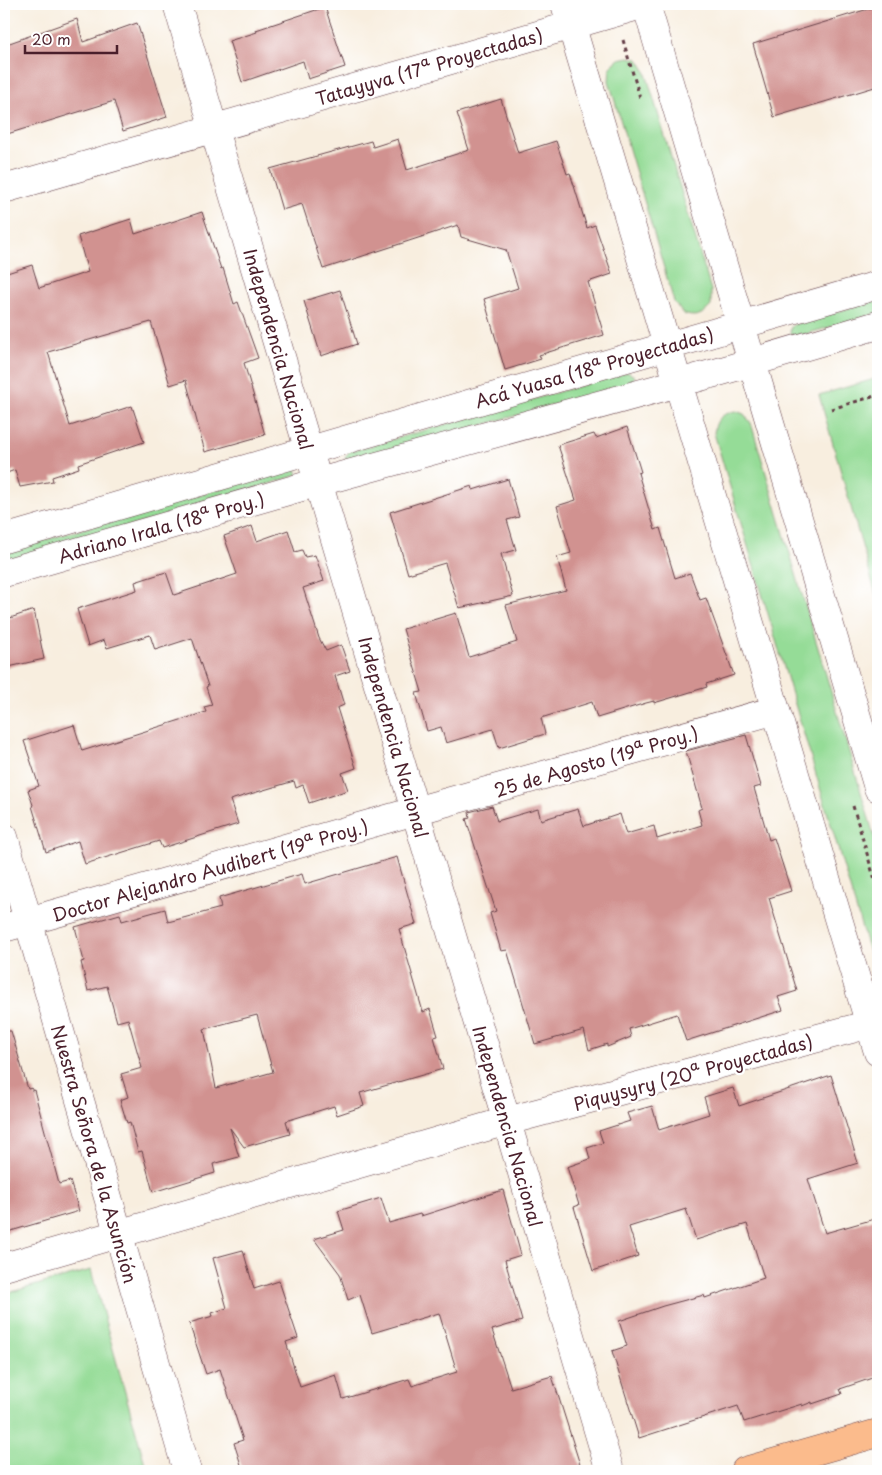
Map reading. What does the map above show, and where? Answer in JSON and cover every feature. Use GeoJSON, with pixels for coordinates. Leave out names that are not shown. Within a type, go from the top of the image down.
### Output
{"type":"FeatureCollection","features":[{"type":"Feature","properties":{"kind":"main road"},"geometry":{"type":"LineString","coordinates":[[745,1471],[878,1433]]}},
{"type":"Feature","properties":{"kind":"street","name":"Independencia Nacional"},"geometry":{"type":"LineString","coordinates":[[177,4],[610,1471]]}},
{"type":"Feature","properties":{"kind":"street","name":"Tatayyva (17ª Proyectadas)"},"geometry":{"type":"LineString","coordinates":[[4,189],[214,128],[568,15],[645,4]]}},
{"type":"Feature","properties":{"kind":"street"},"geometry":{"type":"LineString","coordinates":[[645,4],[878,788]]}},
{"type":"Feature","properties":{"kind":"street"},"geometry":{"type":"LineString","coordinates":[[568,15],[776,710],[874,1023],[878,1052]]}},
{"type":"Feature","properties":{"kind":"street","name":"Acá Yuasa (18ª Proyectadas)"},"geometry":{"type":"LineString","coordinates":[[309,451],[878,285]]}},
{"type":"Feature","properties":{"kind":"street","name":"Acá Yuasa (18ª Proyectadas)"},"geometry":{"type":"LineString","coordinates":[[318,482],[679,383],[878,325]]}},
{"type":"Feature","properties":{"kind":"street","name":"Adriano Irala (18ª Proy.)"},"geometry":{"type":"LineString","coordinates":[[4,538],[309,451]]}},
{"type":"Feature","properties":{"kind":"street","name":"Adriano Irala (18ª Proy.)"},"geometry":{"type":"LineString","coordinates":[[4,573],[318,482]]}},
{"type":"Feature","properties":{"kind":"street","name":"25 de Agosto (19ª Proy.)"},"geometry":{"type":"LineString","coordinates":[[415,811],[776,710]]}},
{"type":"Feature","properties":{"kind":"street","name":"Doctor Alejandro Audibert (19ª Proy.)"},"geometry":{"type":"LineString","coordinates":[[16,925],[415,811]]}},
{"type":"Feature","properties":{"kind":"street","name":"Nuestra Señora de la Asunción"},"geometry":{"type":"LineString","coordinates":[[4,837],[16,925],[118,1234],[187,1471]]}},
{"type":"Feature","properties":{"kind":"street","name":"Piquysyry (20ª Proyectadas)"},"geometry":{"type":"LineString","coordinates":[[4,1267],[507,1121],[874,1023]]}},
{"type":"Feature","properties":{"kind":"path"},"geometry":{"type":"LineString","coordinates":[[830,409],[878,395]]}},
{"type":"Feature","properties":{"kind":"green space"},"geometry":{"type":"Polygon","coordinates":[[[629,57],[638,59],[645,70],[711,290],[711,306],[705,312],[698,315],[683,314],[674,302],[609,81],[610,67],[619,59],[629,57]]]}},
{"type":"Feature","properties":{"kind":"green space"},"geometry":{"type":"Polygon","coordinates":[[[878,300],[878,313],[799,336],[794,336],[790,333],[791,327],[795,324],[878,300]]]}},
{"type":"Feature","properties":{"kind":"green space"},"geometry":{"type":"Polygon","coordinates":[[[628,372],[634,376],[634,382],[349,463],[345,457],[349,452],[628,372]]]}},
{"type":"Feature","properties":{"kind":"green space"},"geometry":{"type":"Polygon","coordinates":[[[878,378],[878,602],[819,395],[878,378]]]}},
{"type":"Feature","properties":{"kind":"green space"},"geometry":{"type":"Polygon","coordinates":[[[736,411],[744,414],[751,423],[878,849],[878,973],[872,962],[714,433],[720,418],[736,411]]]}},
{"type":"Feature","properties":{"kind":"green space"},"geometry":{"type":"Polygon","coordinates":[[[292,468],[296,469],[298,475],[4,565],[4,552],[292,468]]]}},
{"type":"Feature","properties":{"kind":"green space"},"geometry":{"type":"Polygon","coordinates":[[[91,1270],[147,1471],[4,1471],[4,1294],[91,1270]]]}},
{"type":"Feature","properties":{"kind":"building"},"geometry":{"type":"Polygon","coordinates":[[[878,6],[878,86],[774,117],[753,44],[878,6]]]}},
{"type":"Feature","properties":{"kind":"building"},"geometry":{"type":"Polygon","coordinates":[[[325,7],[345,67],[308,79],[303,61],[242,82],[229,41],[325,7]]]}},
{"type":"Feature","properties":{"kind":"building"},"geometry":{"type":"Polygon","coordinates":[[[77,19],[83,42],[137,23],[167,117],[123,131],[114,101],[4,135],[4,45],[77,19]]]}},
{"type":"Feature","properties":{"kind":"building"},"geometry":{"type":"Polygon","coordinates":[[[501,99],[518,153],[556,141],[567,174],[570,173],[587,228],[595,225],[612,274],[588,282],[604,335],[539,355],[541,359],[505,370],[484,299],[518,288],[506,250],[461,237],[458,225],[323,269],[302,204],[282,210],[270,169],[371,141],[373,147],[398,139],[407,170],[469,150],[457,113],[501,99]]]}},
{"type":"Feature","properties":{"kind":"building"},"geometry":{"type":"Polygon","coordinates":[[[202,212],[234,304],[238,302],[258,358],[244,363],[265,435],[205,452],[186,380],[170,385],[151,322],[48,352],[70,426],[132,406],[144,442],[78,464],[79,468],[52,477],[53,481],[20,487],[15,470],[4,474],[4,274],[32,265],[39,288],[88,272],[78,236],[131,219],[135,234],[202,212]]]}},
{"type":"Feature","properties":{"kind":"building"},"geometry":{"type":"Polygon","coordinates":[[[340,290],[357,344],[321,356],[304,301],[340,290]]]}},
{"type":"Feature","properties":{"kind":"building"},"geometry":{"type":"Polygon","coordinates":[[[627,427],[641,472],[638,473],[655,530],[660,528],[675,578],[690,573],[700,600],[706,598],[734,675],[706,684],[707,687],[597,718],[592,702],[541,718],[545,734],[499,748],[493,729],[446,743],[441,727],[427,731],[416,693],[422,692],[403,629],[456,613],[469,657],[517,642],[506,605],[566,590],[557,557],[571,553],[557,506],[576,500],[558,445],[594,434],[596,438],[627,427]]]}},
{"type":"Feature","properties":{"kind":"building"},"geometry":{"type":"Polygon","coordinates":[[[508,479],[519,517],[507,520],[516,550],[501,554],[513,596],[459,608],[445,563],[408,574],[390,512],[472,486],[473,490],[508,479]]]}},
{"type":"Feature","properties":{"kind":"building"},"geometry":{"type":"Polygon","coordinates":[[[252,526],[257,541],[288,530],[295,552],[302,550],[305,557],[315,555],[324,581],[303,588],[319,638],[326,651],[341,645],[350,671],[335,676],[344,705],[337,708],[356,768],[342,773],[348,790],[309,803],[303,785],[296,788],[294,781],[230,800],[238,824],[162,848],[159,841],[85,864],[78,841],[46,852],[28,790],[39,786],[24,741],[74,725],[82,751],[206,712],[204,707],[212,705],[206,687],[208,686],[192,638],[155,650],[150,635],[107,648],[104,640],[88,646],[77,609],[137,590],[135,582],[166,572],[174,595],[237,574],[224,536],[252,526]]]}},
{"type":"Feature","properties":{"kind":"building"},"geometry":{"type":"Polygon","coordinates":[[[34,610],[44,659],[4,668],[4,620],[34,610]]]}},
{"type":"Feature","properties":{"kind":"building"},"geometry":{"type":"Polygon","coordinates":[[[746,735],[761,786],[754,788],[769,840],[774,838],[791,891],[769,898],[797,991],[778,997],[783,1010],[686,1041],[677,1014],[629,1029],[631,1037],[607,1047],[607,1044],[589,1050],[584,1030],[535,1044],[507,950],[501,951],[490,913],[496,911],[466,819],[470,818],[469,812],[492,806],[497,821],[538,809],[541,820],[578,809],[584,826],[620,814],[626,834],[654,826],[657,839],[702,825],[698,810],[702,808],[686,751],[746,735]]]}},
{"type":"Feature","properties":{"kind":"building"},"geometry":{"type":"Polygon","coordinates":[[[397,857],[416,924],[399,929],[423,1012],[430,1009],[438,1036],[434,1037],[443,1069],[360,1093],[364,1106],[337,1115],[334,1106],[286,1121],[290,1134],[244,1147],[230,1128],[239,1157],[213,1164],[215,1173],[153,1192],[142,1151],[138,1152],[130,1122],[127,1123],[120,1100],[128,1097],[121,1074],[142,1068],[128,1019],[117,1022],[107,986],[88,991],[81,962],[84,961],[75,927],[120,914],[122,921],[165,909],[168,922],[221,908],[219,898],[302,874],[305,884],[397,857]],[[257,1015],[204,1029],[216,1088],[273,1072],[257,1015]]]}},
{"type":"Feature","properties":{"kind":"building"},"geometry":{"type":"Polygon","coordinates":[[[4,1031],[11,1031],[28,1089],[32,1088],[32,1091],[34,1090],[59,1184],[70,1181],[79,1211],[4,1233],[4,1031]]]}},
{"type":"Feature","properties":{"kind":"building"},"geometry":{"type":"Polygon","coordinates":[[[831,1075],[858,1163],[808,1179],[825,1233],[878,1218],[878,1376],[840,1389],[842,1394],[744,1422],[738,1406],[639,1438],[612,1351],[627,1346],[619,1321],[704,1295],[705,1298],[764,1278],[747,1224],[696,1240],[686,1209],[629,1227],[638,1256],[593,1271],[574,1207],[579,1205],[567,1167],[590,1159],[587,1148],[603,1143],[599,1131],[630,1121],[627,1113],[652,1106],[659,1130],[709,1114],[704,1097],[733,1088],[739,1106],[831,1075]]]}},
{"type":"Feature","properties":{"kind":"building"},"geometry":{"type":"Polygon","coordinates":[[[503,1190],[521,1255],[505,1260],[522,1321],[492,1330],[511,1388],[552,1376],[582,1471],[243,1471],[234,1443],[243,1440],[220,1369],[206,1374],[189,1323],[213,1316],[212,1313],[227,1308],[213,1258],[243,1250],[254,1289],[279,1281],[298,1338],[286,1342],[300,1387],[336,1375],[343,1399],[409,1379],[412,1386],[457,1372],[439,1313],[372,1333],[360,1295],[348,1300],[340,1274],[314,1239],[344,1230],[338,1211],[381,1198],[389,1223],[420,1214],[421,1216],[503,1190]]]}}]}
